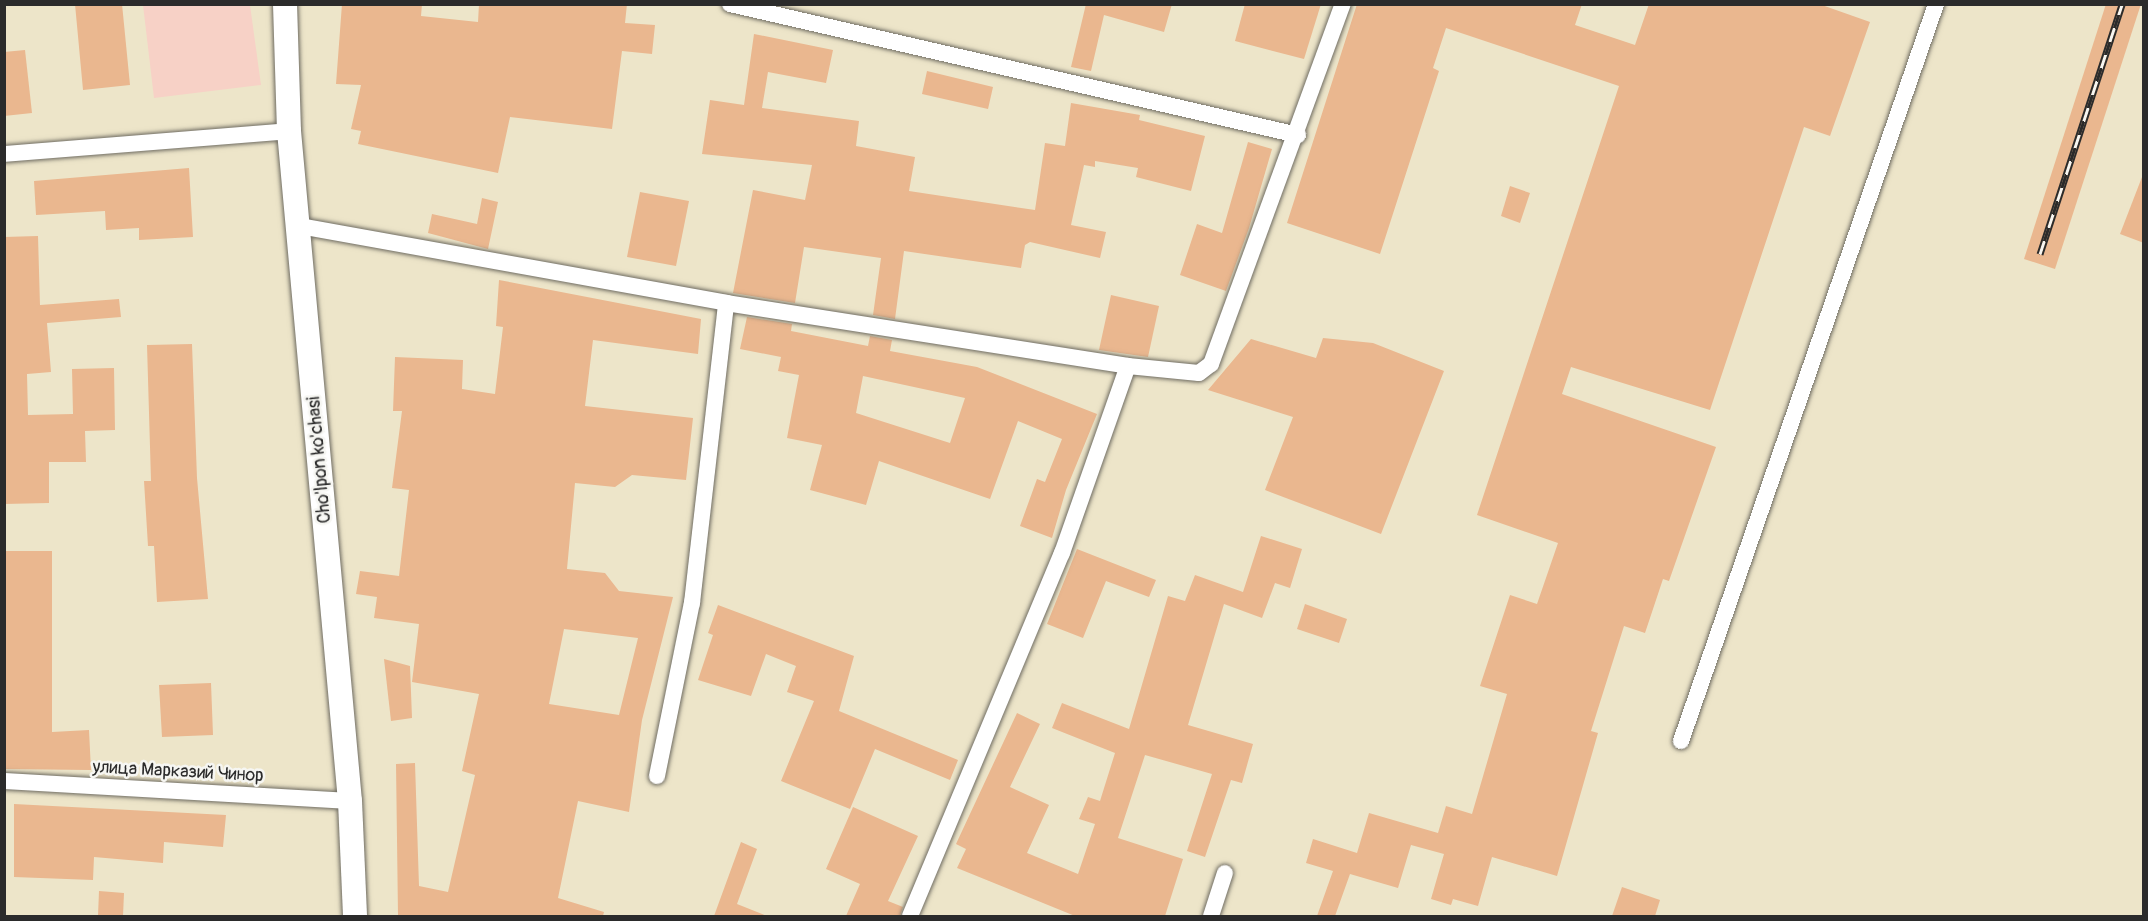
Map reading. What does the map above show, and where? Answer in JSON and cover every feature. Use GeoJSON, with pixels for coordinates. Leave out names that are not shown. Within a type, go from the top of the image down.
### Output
{"type":"FeatureCollection","features":[{"type":"Feature","properties":{"kind":"main road","name":"Cho'lpon ko'chasi"},"geometry":{"type":"LineString","coordinates":[[285,4],[289,131],[300,226],[350,801],[355,916]]}},
{"type":"Feature","properties":{"kind":"street"},"geometry":{"type":"LineString","coordinates":[[730,4],[1298,135]]}},
{"type":"Feature","properties":{"kind":"street"},"geometry":{"type":"LineString","coordinates":[[300,226],[726,303],[1128,366],[1199,373],[1211,364],[1298,135],[1343,4]]}},
{"type":"Feature","properties":{"kind":"street"},"geometry":{"type":"LineString","coordinates":[[1681,741],[1936,4]]}},
{"type":"Feature","properties":{"kind":"street"},"geometry":{"type":"LineString","coordinates":[[4,154],[289,131]]}},
{"type":"Feature","properties":{"kind":"street"},"geometry":{"type":"LineString","coordinates":[[657,776],[692,603],[726,303]]}},
{"type":"Feature","properties":{"kind":"street"},"geometry":{"type":"LineString","coordinates":[[910,916],[1062,553],[1128,366]]}},
{"type":"Feature","properties":{"kind":"street","name":"улица Марказий Чинор"},"geometry":{"type":"LineString","coordinates":[[4,781],[350,801]]}},
{"type":"Feature","properties":{"kind":"street"},"geometry":{"type":"LineString","coordinates":[[1211,916],[1225,873]]}},
{"type":"Feature","properties":{"kind":"shaded area"},"geometry":{"type":"Polygon","coordinates":[[[143,5],[250,5],[261,85],[154,98],[143,5]]]}},
{"type":"Feature","properties":{"kind":"building"},"geometry":{"type":"Polygon","coordinates":[[[75,4],[122,4],[130,85],[83,90],[75,4]]]}},
{"type":"Feature","properties":{"kind":"building"},"geometry":{"type":"Polygon","coordinates":[[[342,4],[422,4],[421,16],[478,22],[479,4],[627,4],[625,23],[655,25],[652,54],[622,51],[612,129],[510,117],[498,173],[358,144],[361,131],[351,129],[361,85],[336,84],[342,4]]]}},
{"type":"Feature","properties":{"kind":"building"},"geometry":{"type":"Polygon","coordinates":[[[1086,4],[1172,4],[1164,32],[1104,15],[1091,71],[1071,67],[1086,4]]]}},
{"type":"Feature","properties":{"kind":"building"},"geometry":{"type":"Polygon","coordinates":[[[1245,4],[1321,4],[1304,59],[1235,41],[1245,4]]]}},
{"type":"Feature","properties":{"kind":"building"},"geometry":{"type":"Polygon","coordinates":[[[1357,4],[1582,4],[1575,25],[1635,45],[1649,4],[1819,4],[1870,22],[1830,136],[1804,127],[1710,410],[1571,367],[1562,394],[1716,447],[1669,581],[1663,579],[1645,633],[1624,626],[1591,731],[1598,733],[1557,876],[1492,857],[1478,906],[1453,899],[1451,905],[1431,899],[1444,854],[1411,845],[1398,888],[1350,874],[1335,916],[1317,916],[1333,871],[1306,863],[1313,839],[1357,853],[1369,813],[1438,833],[1446,806],[1472,814],[1507,694],[1480,686],[1510,595],[1537,604],[1558,543],[1477,515],[1619,86],[1446,28],[1433,68],[1439,71],[1380,254],[1287,223],[1357,4]]]}},
{"type":"Feature","properties":{"kind":"building"},"geometry":{"type":"Polygon","coordinates":[[[2106,4],[2141,4],[2055,269],[2024,259],[2106,4]]]}},
{"type":"Feature","properties":{"kind":"building"},"geometry":{"type":"Polygon","coordinates":[[[754,34],[833,50],[826,83],[768,72],[762,108],[859,121],[856,146],[915,157],[909,191],[1035,210],[1045,143],[1065,146],[1071,103],[1140,115],[1139,120],[1205,136],[1191,191],[1136,177],[1138,168],[1095,161],[1095,167],[1084,165],[1071,225],[1106,232],[1100,258],[1030,242],[1025,245],[1021,268],[904,251],[895,319],[873,315],[881,258],[804,247],[795,303],[733,293],[753,190],[805,200],[812,165],[702,154],[710,100],[744,105],[754,34]]]}},
{"type":"Feature","properties":{"kind":"building"},"geometry":{"type":"Polygon","coordinates":[[[25,50],[32,113],[4,116],[4,52],[25,50]]]}},
{"type":"Feature","properties":{"kind":"building"},"geometry":{"type":"Polygon","coordinates":[[[927,71],[993,87],[988,109],[922,94],[927,71]]]}},
{"type":"Feature","properties":{"kind":"building"},"geometry":{"type":"Polygon","coordinates":[[[1248,142],[1272,149],[1249,228],[1226,291],[1180,275],[1197,224],[1222,233],[1248,142]]]}},
{"type":"Feature","properties":{"kind":"building"},"geometry":{"type":"Polygon","coordinates":[[[189,168],[193,237],[139,240],[139,228],[106,230],[105,211],[36,215],[34,181],[189,168]]]}},
{"type":"Feature","properties":{"kind":"building"},"geometry":{"type":"Polygon","coordinates":[[[2142,177],[2144,177],[2144,243],[2120,234],[2142,177]]]}},
{"type":"Feature","properties":{"kind":"building"},"geometry":{"type":"Polygon","coordinates":[[[1510,186],[1530,193],[1520,223],[1501,216],[1510,186]]]}},
{"type":"Feature","properties":{"kind":"building"},"geometry":{"type":"Polygon","coordinates":[[[640,192],[689,201],[676,266],[627,257],[640,192]]]}},
{"type":"Feature","properties":{"kind":"building"},"geometry":{"type":"Polygon","coordinates":[[[482,198],[498,202],[488,249],[428,233],[432,214],[477,224],[482,198]]]}},
{"type":"Feature","properties":{"kind":"building"},"geometry":{"type":"Polygon","coordinates":[[[38,236],[40,305],[119,299],[121,317],[47,323],[51,372],[27,374],[28,415],[73,414],[72,369],[114,368],[115,430],[85,431],[86,462],[49,462],[49,503],[4,504],[4,237],[38,236]]]}},
{"type":"Feature","properties":{"kind":"building"},"geometry":{"type":"Polygon","coordinates":[[[499,280],[701,319],[698,354],[593,340],[585,406],[693,418],[686,480],[632,475],[615,487],[575,483],[567,569],[605,573],[619,591],[673,597],[642,720],[629,812],[578,801],[558,898],[604,912],[603,916],[398,916],[396,764],[415,763],[419,886],[448,892],[475,775],[462,771],[479,694],[412,682],[419,624],[374,618],[377,597],[356,594],[360,571],[399,576],[409,490],[392,488],[402,411],[393,411],[395,357],[463,360],[462,389],[495,394],[503,327],[496,326],[499,280]],[[564,629],[549,704],[619,715],[638,638],[564,629]]]}},
{"type":"Feature","properties":{"kind":"building"},"geometry":{"type":"Polygon","coordinates":[[[1111,295],[1159,306],[1148,357],[1099,350],[1111,295]]]}},
{"type":"Feature","properties":{"kind":"building"},"geometry":{"type":"Polygon","coordinates":[[[747,317],[792,324],[791,331],[868,346],[870,336],[892,340],[890,351],[977,367],[1097,414],[1066,490],[1052,538],[1020,526],[1037,479],[1045,482],[1062,439],[1018,421],[990,499],[879,461],[866,505],[810,490],[822,445],[787,438],[799,375],[778,371],[781,357],[740,349],[747,317]],[[863,376],[856,413],[950,443],[965,398],[863,376]]]}},
{"type":"Feature","properties":{"kind":"building"},"geometry":{"type":"Polygon","coordinates":[[[1323,338],[1373,343],[1444,371],[1381,534],[1265,490],[1293,417],[1208,390],[1251,339],[1316,358],[1323,338]]]}},
{"type":"Feature","properties":{"kind":"building"},"geometry":{"type":"Polygon","coordinates":[[[192,344],[197,478],[208,599],[157,602],[154,546],[148,546],[144,481],[151,481],[147,345],[192,344]]]}},
{"type":"Feature","properties":{"kind":"building"},"geometry":{"type":"Polygon","coordinates":[[[1261,536],[1302,549],[1290,588],[1275,583],[1262,618],[1224,604],[1188,725],[1253,744],[1242,783],[1231,780],[1205,857],[1187,851],[1212,774],[1145,755],[1118,838],[1183,859],[1165,916],[1075,916],[957,868],[966,849],[956,844],[1017,713],[1040,724],[1010,787],[1049,805],[1027,853],[1078,874],[1095,824],[1079,819],[1088,797],[1100,801],[1115,753],[1052,728],[1062,703],[1129,729],[1168,596],[1185,601],[1195,575],[1243,592],[1261,536]]]}},
{"type":"Feature","properties":{"kind":"building"},"geometry":{"type":"Polygon","coordinates":[[[1077,549],[1156,580],[1149,597],[1106,581],[1083,638],[1047,624],[1077,549]]]}},
{"type":"Feature","properties":{"kind":"building"},"geometry":{"type":"Polygon","coordinates":[[[4,551],[52,551],[52,732],[89,730],[91,770],[4,769],[4,551]]]}},
{"type":"Feature","properties":{"kind":"building"},"geometry":{"type":"Polygon","coordinates":[[[1305,604],[1347,619],[1339,643],[1297,629],[1305,604]]]}},
{"type":"Feature","properties":{"kind":"building"},"geometry":{"type":"Polygon","coordinates":[[[718,605],[854,656],[839,711],[958,760],[950,780],[875,749],[850,809],[781,781],[814,701],[787,692],[796,666],[766,654],[751,696],[698,680],[713,635],[708,633],[718,605]]]}},
{"type":"Feature","properties":{"kind":"building"},"geometry":{"type":"Polygon","coordinates":[[[384,659],[410,666],[412,718],[391,721],[384,659]]]}},
{"type":"Feature","properties":{"kind":"building"},"geometry":{"type":"Polygon","coordinates":[[[211,683],[213,735],[162,737],[159,685],[211,683]]]}},
{"type":"Feature","properties":{"kind":"building"},"geometry":{"type":"Polygon","coordinates":[[[14,804],[226,815],[223,847],[164,842],[163,863],[94,857],[93,880],[14,877],[14,804]]]}},
{"type":"Feature","properties":{"kind":"building"},"geometry":{"type":"Polygon","coordinates":[[[853,807],[918,836],[888,901],[903,907],[900,916],[846,916],[860,884],[826,869],[853,807]]]}},
{"type":"Feature","properties":{"kind":"building"},"geometry":{"type":"Polygon","coordinates":[[[741,842],[757,849],[737,904],[767,916],[714,916],[741,842]]]}},
{"type":"Feature","properties":{"kind":"building"},"geometry":{"type":"Polygon","coordinates":[[[1622,887],[1660,900],[1655,916],[1612,916],[1622,887]]]}},
{"type":"Feature","properties":{"kind":"building"},"geometry":{"type":"Polygon","coordinates":[[[99,891],[124,893],[123,916],[98,916],[99,891]]]}},
{"type":"Feature","properties":{"kind":"railway"},"geometry":{"type":"LineString","coordinates":[[2040,254],[2122,4]]}}]}
